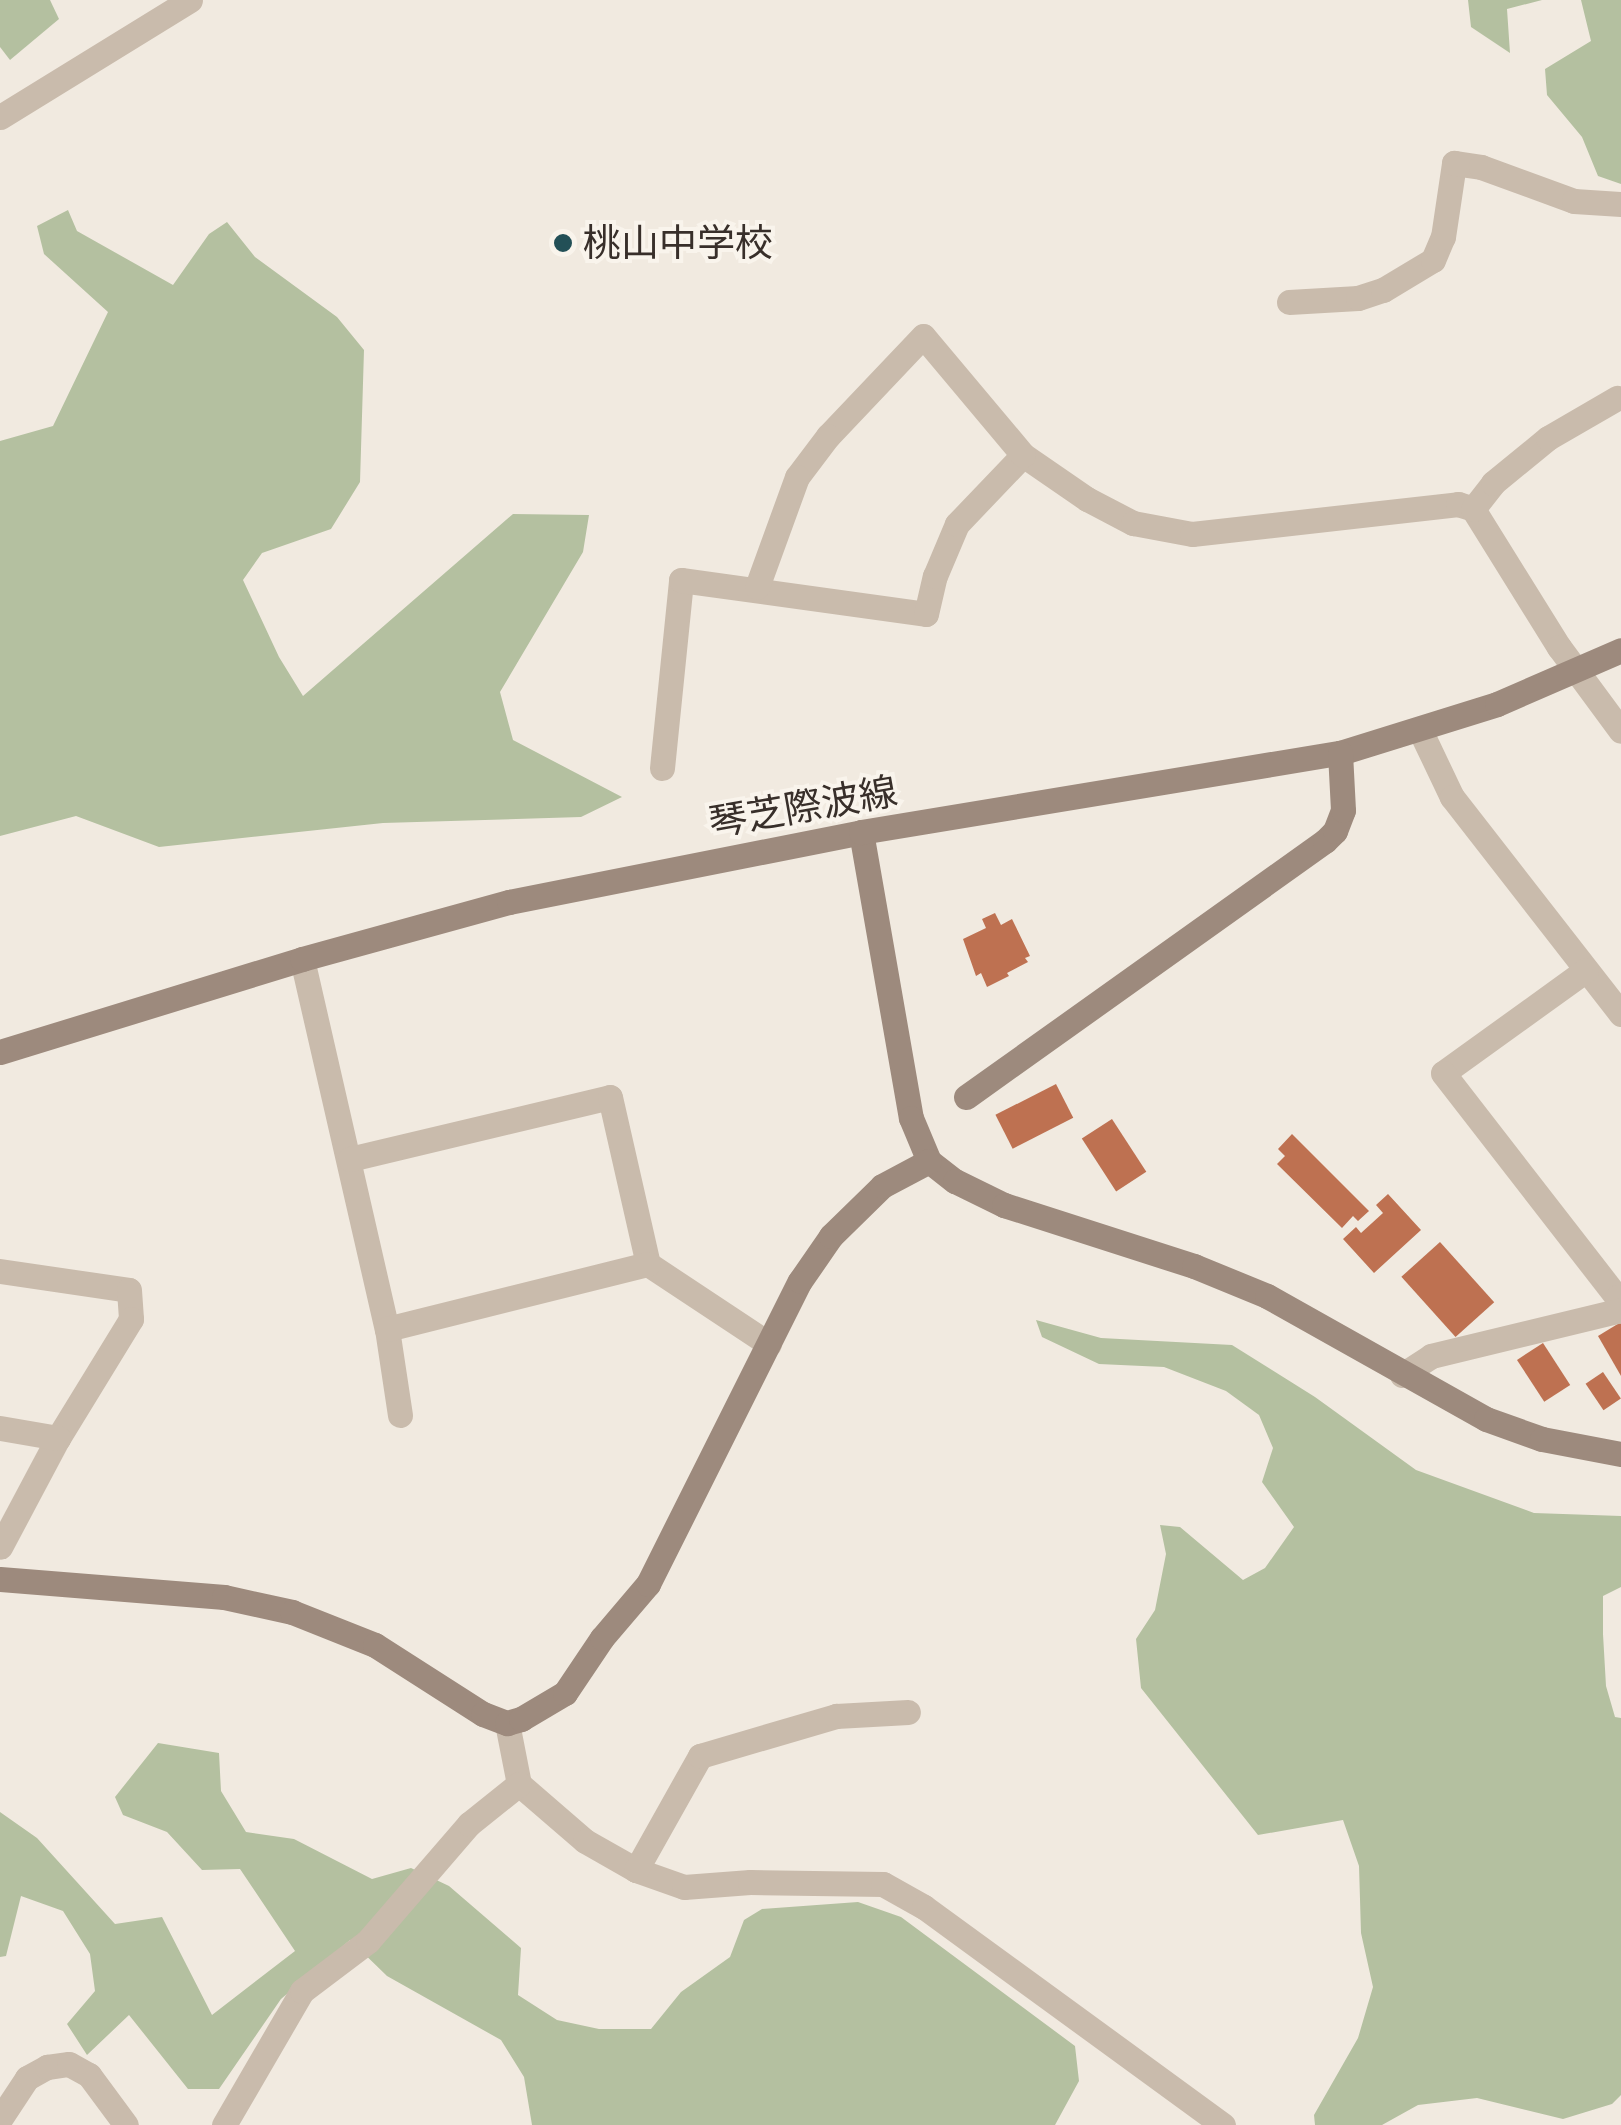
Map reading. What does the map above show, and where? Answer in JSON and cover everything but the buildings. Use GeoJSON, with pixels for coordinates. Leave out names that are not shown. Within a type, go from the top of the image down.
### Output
{"type":"FeatureCollection","features":[{"type":"Feature","properties":{"kind":"street"},"geometry":{"type":"LineString","coordinates":[[0,117],[190,0]]}},
{"type":"Feature","properties":{"kind":"street"},"geometry":{"type":"LineString","coordinates":[[1289,302],[1358,298],[1418,273],[1433,260],[1443,236],[1454,163],[1480,167],[1574,201],[1621,204]]}},
{"type":"Feature","properties":{"kind":"street"},"geometry":{"type":"LineString","coordinates":[[756,587],[798,476],[828,436],[923,336],[1023,454],[1087,499],[1133,523],[1192,534],[1458,504],[1473,509],[1576,672],[1621,731]]}},
{"type":"Feature","properties":{"kind":"street"},"geometry":{"type":"LineString","coordinates":[[1473,509],[1493,483],[1548,438],[1617,398]]}},
{"type":"Feature","properties":{"kind":"street"},"geometry":{"type":"LineString","coordinates":[[662,768],[681,580],[756,587],[926,614],[936,576],[958,524],[1023,454]]}},
{"type":"Feature","properties":{"kind":"street","name":"琴芝際波線"},"geometry":{"type":"LineString","coordinates":[[0,1052],[302,959],[509,902],[861,832],[1340,753],[1420,730],[1576,672],[1621,650]]}},
{"type":"Feature","properties":{"kind":"street"},"geometry":{"type":"LineString","coordinates":[[1420,730],[1452,797],[1621,1014]]}},
{"type":"Feature","properties":{"kind":"street"},"geometry":{"type":"LineString","coordinates":[[966,1097],[1336,831],[1343,810],[1340,753]]}},
{"type":"Feature","properties":{"kind":"street"},"geometry":{"type":"LineString","coordinates":[[861,832],[911,1118],[929,1160],[955,1180],[1004,1205],[1194,1266],[1267,1296],[1473,1412],[1542,1439],[1621,1454]]}},
{"type":"Feature","properties":{"kind":"street"},"geometry":{"type":"LineString","coordinates":[[302,959],[388,1328],[400,1415]]}},
{"type":"Feature","properties":{"kind":"street"},"geometry":{"type":"LineString","coordinates":[[1402,1375],[1431,1356],[1621,1311],[1617,1297],[1443,1072],[1586,970]]}},
{"type":"Feature","properties":{"kind":"street"},"geometry":{"type":"LineString","coordinates":[[350,1159],[610,1097],[648,1264],[769,1344]]}},
{"type":"Feature","properties":{"kind":"street"},"geometry":{"type":"LineString","coordinates":[[0,1579],[224,1597],[292,1612],[375,1645],[483,1714],[507,1722],[540,1710],[565,1693],[602,1638],[648,1584],[800,1281],[831,1236],[882,1186],[929,1160]]}},
{"type":"Feature","properties":{"kind":"street"},"geometry":{"type":"LineString","coordinates":[[388,1328],[648,1264]]}},
{"type":"Feature","properties":{"kind":"street"},"geometry":{"type":"LineString","coordinates":[[0,1271],[130,1290],[131,1319],[58,1438],[0,1547]]}},
{"type":"Feature","properties":{"kind":"street"},"geometry":{"type":"LineString","coordinates":[[0,1428],[58,1438]]}},
{"type":"Feature","properties":{"kind":"street"},"geometry":{"type":"LineString","coordinates":[[636,1870],[700,1756],[836,1716],[908,1712]]}},
{"type":"Feature","properties":{"kind":"street"},"geometry":{"type":"LineString","coordinates":[[507,1722],[518,1784],[585,1841],[636,1870],[684,1887],[750,1882],[883,1884],[924,1908],[1224,2125]]}},
{"type":"Feature","properties":{"kind":"street"},"geometry":{"type":"LineString","coordinates":[[224,2125],[302,1991],[368,1941],[468,1824],[518,1784]]}},
{"type":"Feature","properties":{"kind":"street"},"geometry":{"type":"LineString","coordinates":[[0,2119],[26,2078],[47,2067],[70,2064],[89,2076],[126,2125]]}},
{"type":"Feature","properties":{"kind":"green space"},"geometry":{"type":"Polygon","coordinates":[[[0,0],[50,0],[59,19],[10,60],[0,47],[0,0]]]}},
{"type":"Feature","properties":{"kind":"green space"},"geometry":{"type":"Polygon","coordinates":[[[1468,0],[1542,0],[1507,9],[1510,53],[1471,27],[1468,0]]]}},
{"type":"Feature","properties":{"kind":"green space"},"geometry":{"type":"Polygon","coordinates":[[[1581,0],[1621,0],[1621,184],[1598,176],[1582,137],[1547,95],[1545,69],[1591,41],[1581,0]]]}},
{"type":"Feature","properties":{"kind":"green space"},"geometry":{"type":"Polygon","coordinates":[[[68,210],[77,231],[173,285],[209,234],[227,222],[255,257],[337,317],[364,350],[360,482],[331,529],[262,553],[243,580],[279,657],[303,696],[513,514],[589,515],[583,552],[500,692],[513,740],[622,797],[581,817],[383,823],[159,847],[76,816],[0,836],[0,441],[53,426],[108,312],[44,254],[37,226],[68,210]]]}},
{"type":"Feature","properties":{"kind":"green space"},"geometry":{"type":"Polygon","coordinates":[[[1036,1320],[1101,1338],[1232,1345],[1315,1397],[1416,1470],[1534,1513],[1621,1516],[1621,1587],[1603,1596],[1606,1686],[1615,1717],[1621,1718],[1621,2095],[1612,2104],[1563,2119],[1477,2098],[1418,2105],[1382,2125],[1315,2125],[1314,2115],[1358,2038],[1373,1987],[1361,1933],[1359,1866],[1343,1820],[1258,1835],[1141,1688],[1136,1639],[1155,1610],[1166,1554],[1160,1525],[1180,1527],[1243,1580],[1265,1568],[1294,1527],[1262,1482],[1273,1448],[1259,1415],[1226,1391],[1164,1367],[1099,1364],[1042,1337],[1036,1320]]]}},
{"type":"Feature","properties":{"kind":"green space"},"geometry":{"type":"Polygon","coordinates":[[[158,1743],[219,1753],[221,1791],[246,1832],[294,1839],[372,1879],[411,1868],[449,1886],[521,1948],[518,1995],[557,2020],[599,2029],[651,2029],[681,1992],[730,1957],[744,1920],[762,1909],[858,1902],[901,1917],[1075,2046],[1079,2081],[1055,2125],[532,2125],[524,2077],[501,2040],[387,1976],[350,1940],[281,1999],[219,2089],[188,2089],[129,2015],[87,2055],[67,2024],[95,1991],[90,1954],[63,1911],[21,1896],[6,1956],[0,1957],[0,1812],[37,1838],[115,1924],[162,1917],[212,2015],[295,1951],[240,1869],[202,1870],[167,1832],[123,1815],[115,1797],[158,1743]]]}},
{"type":"Feature","properties":{"kind":"place","name":"桃山中学校"},"geometry":{"type":"Point","coordinates":[563,243]}}]}
